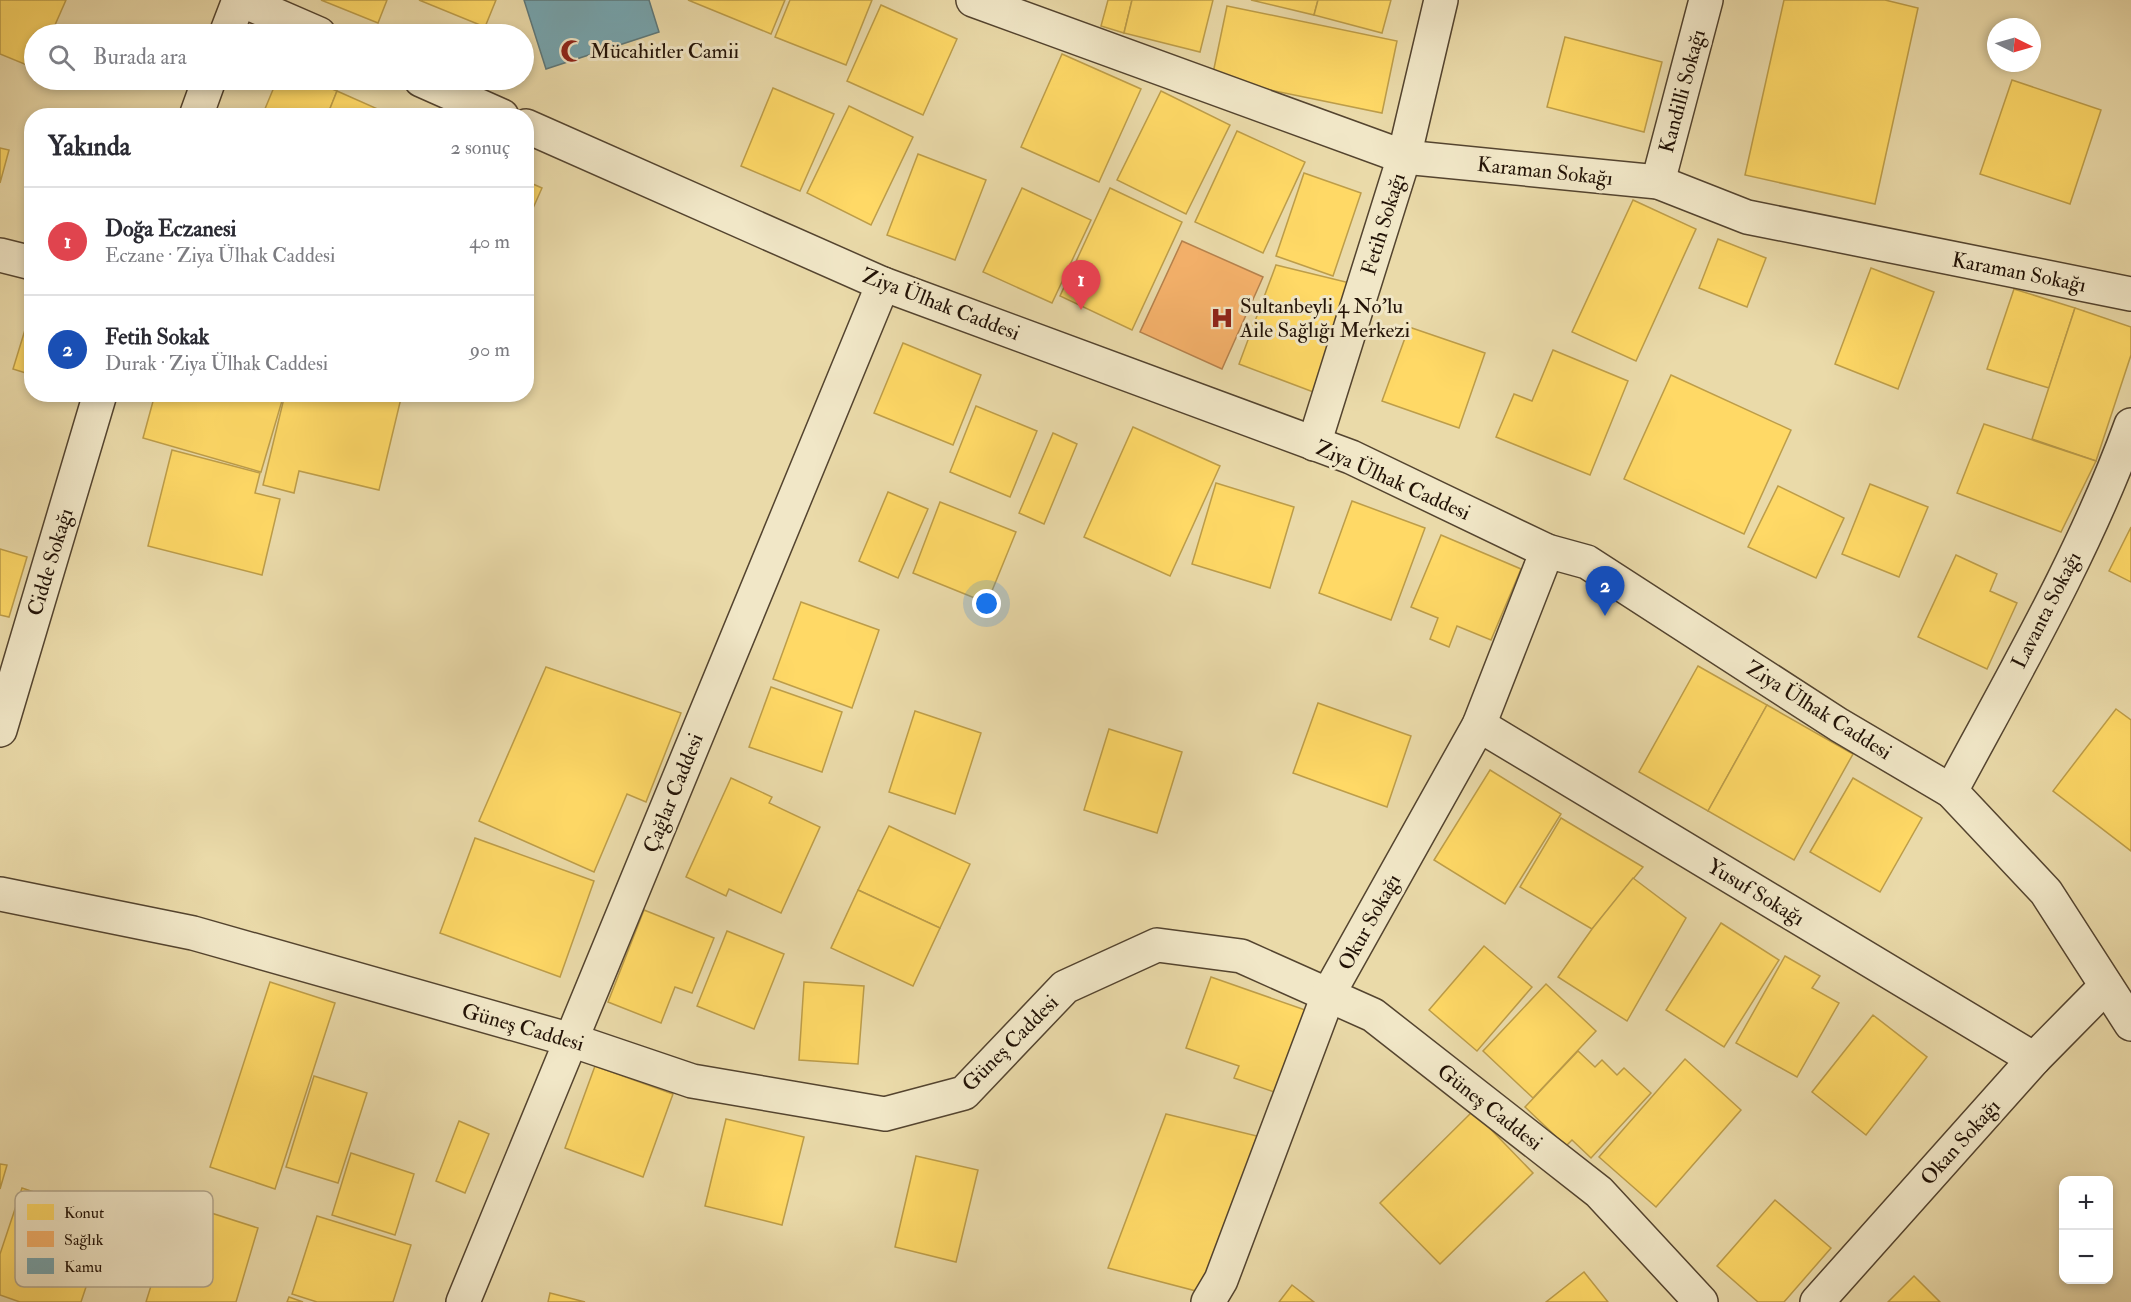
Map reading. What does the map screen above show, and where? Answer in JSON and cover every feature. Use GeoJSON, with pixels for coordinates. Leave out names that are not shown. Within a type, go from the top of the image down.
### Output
{"type":"FeatureCollection","features":[{"type":"Feature","properties":{"kind":"street"},"geometry":{"type":"LineString","coordinates":[[230,24],[240,0],[296,24]]}},
{"type":"Feature","properties":{"kind":"street","name":"Karaman Sokağı"},"geometry":{"type":"LineString","coordinates":[[973,0],[1404,157],[1658,183],[1747,217],[2131,294]]}},
{"type":"Feature","properties":{"kind":"street","name":"Fetih Sokağı"},"geometry":{"type":"LineString","coordinates":[[1314,444],[1404,157],[1441,0]]}},
{"type":"Feature","properties":{"kind":"street","name":"Kandilli Sokağı"},"geometry":{"type":"LineString","coordinates":[[1658,183],[1706,0]]}},
{"type":"Feature","properties":{"kind":"street"},"geometry":{"type":"LineString","coordinates":[[199,108],[205,90]]}},
{"type":"Feature","properties":{"kind":"street"},"geometry":{"type":"LineString","coordinates":[[444,90],[484,108]]}},
{"type":"Feature","properties":{"kind":"street","name":"Ziya Ülhak Caddesi"},"geometry":{"type":"LineString","coordinates":[[534,130],[883,284],[1351,457],[1547,551],[1587,562],[1839,725],[1951,791],[2046,892],[2131,1024]]}},
{"type":"Feature","properties":{"kind":"street"},"geometry":{"type":"LineString","coordinates":[[0,255],[24,261]]}},
{"type":"Feature","properties":{"kind":"street","name":"Çağlar Caddesi"},"geometry":{"type":"LineString","coordinates":[[463,1302],[883,284]]}},
{"type":"Feature","properties":{"kind":"street","name":"Cidde Sokağı"},"geometry":{"type":"LineString","coordinates":[[0,730],[98,402]]}},
{"type":"Feature","properties":{"kind":"street","name":"Lavanta Sokağı"},"geometry":{"type":"LineString","coordinates":[[1951,791],[2054,597],[2117,463],[2131,425]]}},
{"type":"Feature","properties":{"kind":"street","name":"Okur Sokağı"},"geometry":{"type":"LineString","coordinates":[[1208,1302],[1221,1280],[1329,993],[1479,725],[1547,551]]}},
{"type":"Feature","properties":{"kind":"street","name":"Yusuf Sokağı"},"geometry":{"type":"LineString","coordinates":[[1479,725],[2034,1059]]}},
{"type":"Feature","properties":{"kind":"street","name":"Güneş Caddesi"},"geometry":{"type":"LineString","coordinates":[[0,894],[193,933],[571,1040],[692,1081],[885,1114],[964,1093],[1065,987],[1157,945],[1241,956],[1329,993],[1373,1015],[1599,1192],[1701,1302]]}},
{"type":"Feature","properties":{"kind":"street","name":"Okan Sokağı"},"geometry":{"type":"LineString","coordinates":[[1817,1302],[2034,1059],[2106,986]]}},
{"type":"Feature","properties":{"kind":"building: Konut"},"geometry":{"type":"Polygon","coordinates":[[[0,0],[66,0],[55,24],[24,24],[24,64],[0,54],[0,0]]]}},
{"type":"Feature","properties":{"kind":"building: Konut"},"geometry":{"type":"Polygon","coordinates":[[[321,0],[387,0],[378,23],[321,0]]]}},
{"type":"Feature","properties":{"kind":"building: Konut"},"geometry":{"type":"Polygon","coordinates":[[[419,0],[496,0],[486,24],[478,24],[419,0]]]}},
{"type":"Feature","properties":{"kind":"building: Konut"},"geometry":{"type":"Polygon","coordinates":[[[688,0],[785,0],[771,34],[688,0]]]}},
{"type":"Feature","properties":{"kind":"building: Konut"},"geometry":{"type":"Polygon","coordinates":[[[790,0],[872,0],[846,65],[775,37],[790,0]]]}},
{"type":"Feature","properties":{"kind":"building: Konut"},"geometry":{"type":"Polygon","coordinates":[[[1108,0],[1132,0],[1124,33],[1101,26],[1108,0]]]}},
{"type":"Feature","properties":{"kind":"building: Konut"},"geometry":{"type":"Polygon","coordinates":[[[1132,0],[1213,0],[1200,52],[1124,33],[1132,0]]]}},
{"type":"Feature","properties":{"kind":"building: Konut"},"geometry":{"type":"Polygon","coordinates":[[[1251,0],[1318,0],[1314,15],[1251,0]]]}},
{"type":"Feature","properties":{"kind":"building: Konut"},"geometry":{"type":"Polygon","coordinates":[[[1318,0],[1391,0],[1382,33],[1314,15],[1318,0]]]}},
{"type":"Feature","properties":{"kind":"building: Konut"},"geometry":{"type":"Polygon","coordinates":[[[1784,0],[1885,0],[1918,8],[1875,204],[1745,175],[1784,0]]]}},
{"type":"Feature","properties":{"kind":"building: Konut"},"geometry":{"type":"Polygon","coordinates":[[[881,5],[957,39],[923,115],[847,81],[881,5]]]}},
{"type":"Feature","properties":{"kind":"building: Konut"},"geometry":{"type":"Polygon","coordinates":[[[1227,6],[1397,41],[1382,113],[1212,78],[1227,6]]]}},
{"type":"Feature","properties":{"kind":"building: Konut"},"geometry":{"type":"Polygon","coordinates":[[[1565,37],[1662,62],[1644,132],[1547,107],[1565,37]]]}},
{"type":"Feature","properties":{"kind":"building: Konut"},"geometry":{"type":"Polygon","coordinates":[[[1062,54],[1141,89],[1099,182],[1021,147],[1062,54]]]}},
{"type":"Feature","properties":{"kind":"building: Konut"},"geometry":{"type":"Polygon","coordinates":[[[2012,80],[2101,110],[2070,204],[1980,174],[2012,80]]]}},
{"type":"Feature","properties":{"kind":"building: Konut"},"geometry":{"type":"Polygon","coordinates":[[[773,88],[834,114],[800,191],[741,166],[773,88]]]}},
{"type":"Feature","properties":{"kind":"building: Konut"},"geometry":{"type":"Polygon","coordinates":[[[273,90],[337,91],[330,108],[265,108],[273,90]]]}},
{"type":"Feature","properties":{"kind":"building: Konut"},"geometry":{"type":"Polygon","coordinates":[[[337,91],[375,108],[330,108],[337,91]]]}},
{"type":"Feature","properties":{"kind":"building: Konut"},"geometry":{"type":"Polygon","coordinates":[[[1161,91],[1230,125],[1186,214],[1117,180],[1161,91]]]}},
{"type":"Feature","properties":{"kind":"building: Konut"},"geometry":{"type":"Polygon","coordinates":[[[849,106],[913,137],[871,225],[807,193],[849,106]]]}},
{"type":"Feature","properties":{"kind":"building: Konut"},"geometry":{"type":"Polygon","coordinates":[[[1237,131],[1305,162],[1263,253],[1195,222],[1237,131]]]}},
{"type":"Feature","properties":{"kind":"building: Konut"},"geometry":{"type":"Polygon","coordinates":[[[0,148],[9,150],[0,183],[0,148]]]}},
{"type":"Feature","properties":{"kind":"building: Konut"},"geometry":{"type":"Polygon","coordinates":[[[918,154],[986,180],[955,260],[887,235],[918,154]]]}},
{"type":"Feature","properties":{"kind":"building: Konut"},"geometry":{"type":"Polygon","coordinates":[[[1304,173],[1361,193],[1333,276],[1276,256],[1304,173]]]}},
{"type":"Feature","properties":{"kind":"building: Konut"},"geometry":{"type":"Polygon","coordinates":[[[534,184],[542,188],[534,206],[534,184]]]}},
{"type":"Feature","properties":{"kind":"building: Konut"},"geometry":{"type":"Polygon","coordinates":[[[1022,188],[1091,220],[1052,303],[983,272],[1022,188]]]}},
{"type":"Feature","properties":{"kind":"building: Konut"},"geometry":{"type":"Polygon","coordinates":[[[1110,188],[1182,222],[1132,330],[1060,296],[1110,188]]]}},
{"type":"Feature","properties":{"kind":"building: Konut"},"geometry":{"type":"Polygon","coordinates":[[[1633,200],[1696,229],[1636,361],[1572,332],[1633,200]]]}},
{"type":"Feature","properties":{"kind":"building: Konut"},"geometry":{"type":"Polygon","coordinates":[[[1718,239],[1766,258],[1747,307],[1699,288],[1718,239]]]}},
{"type":"Feature","properties":{"kind":"building: Konut"},"geometry":{"type":"Polygon","coordinates":[[[1276,265],[1354,284],[1316,393],[1239,364],[1276,265]]]}},
{"type":"Feature","properties":{"kind":"building: Konut"},"geometry":{"type":"Polygon","coordinates":[[[1871,268],[1934,292],[1898,389],[1835,364],[1871,268]]]}},
{"type":"Feature","properties":{"kind":"building: Konut"},"geometry":{"type":"Polygon","coordinates":[[[2014,289],[2075,308],[2049,388],[1987,369],[2014,289]]]}},
{"type":"Feature","properties":{"kind":"building: Konut"},"geometry":{"type":"Polygon","coordinates":[[[2075,308],[2131,327],[2131,355],[2096,461],[2032,439],[2075,308]]]}},
{"type":"Feature","properties":{"kind":"building: Konut"},"geometry":{"type":"Polygon","coordinates":[[[1409,327],[1485,353],[1459,428],[1382,401],[1409,327]]]}},
{"type":"Feature","properties":{"kind":"building: Konut"},"geometry":{"type":"Polygon","coordinates":[[[24,333],[24,372],[13,369],[24,333]]]}},
{"type":"Feature","properties":{"kind":"building: Konut"},"geometry":{"type":"Polygon","coordinates":[[[903,343],[981,375],[953,445],[874,413],[903,343]]]}},
{"type":"Feature","properties":{"kind":"building: Konut"},"geometry":{"type":"Polygon","coordinates":[[[1553,350],[1628,381],[1590,475],[1496,437],[1514,394],[1532,401],[1553,350]]]}},
{"type":"Feature","properties":{"kind":"building: Konut"},"geometry":{"type":"Polygon","coordinates":[[[1671,375],[1791,430],[1744,534],[1624,479],[1671,375]]]}},
{"type":"Feature","properties":{"kind":"building: Konut"},"geometry":{"type":"Polygon","coordinates":[[[153,402],[282,402],[261,472],[143,438],[153,402]]]}},
{"type":"Feature","properties":{"kind":"building: Konut"},"geometry":{"type":"Polygon","coordinates":[[[283,402],[400,402],[379,490],[299,471],[294,493],[263,485],[283,402]]]}},
{"type":"Feature","properties":{"kind":"building: Konut"},"geometry":{"type":"Polygon","coordinates":[[[976,406],[1037,431],[1010,497],[950,472],[976,406]]]}},
{"type":"Feature","properties":{"kind":"building: Konut"},"geometry":{"type":"Polygon","coordinates":[[[1984,424],[2096,461],[2061,532],[1957,493],[1984,424]]]}},
{"type":"Feature","properties":{"kind":"building: Konut"},"geometry":{"type":"Polygon","coordinates":[[[1133,427],[1220,466],[1170,576],[1084,537],[1133,427]]]}},
{"type":"Feature","properties":{"kind":"building: Konut"},"geometry":{"type":"Polygon","coordinates":[[[1053,433],[1077,444],[1044,524],[1019,513],[1053,433]]]}},
{"type":"Feature","properties":{"kind":"building: Konut"},"geometry":{"type":"Polygon","coordinates":[[[172,450],[260,473],[255,493],[280,499],[262,575],[148,546],[172,450]]]}},
{"type":"Feature","properties":{"kind":"building: Konut"},"geometry":{"type":"Polygon","coordinates":[[[1216,483],[1294,507],[1270,588],[1192,564],[1216,483]]]}},
{"type":"Feature","properties":{"kind":"building: Konut"},"geometry":{"type":"Polygon","coordinates":[[[1870,484],[1928,507],[1899,577],[1842,554],[1870,484]]]}},
{"type":"Feature","properties":{"kind":"building: Konut"},"geometry":{"type":"Polygon","coordinates":[[[1778,486],[1844,518],[1816,578],[1748,547],[1778,486]]]}},
{"type":"Feature","properties":{"kind":"building: Konut"},"geometry":{"type":"Polygon","coordinates":[[[888,492],[928,509],[898,578],[859,561],[888,492]]]}},
{"type":"Feature","properties":{"kind":"building: Konut"},"geometry":{"type":"Polygon","coordinates":[[[1352,501],[1425,528],[1391,620],[1319,593],[1352,501]]]}},
{"type":"Feature","properties":{"kind":"building: Konut"},"geometry":{"type":"Polygon","coordinates":[[[940,502],[1016,532],[987,603],[913,573],[940,502]]]}},
{"type":"Feature","properties":{"kind":"building: Konut"},"geometry":{"type":"Polygon","coordinates":[[[2131,527],[2131,582],[2109,571],[2131,527]]]}},
{"type":"Feature","properties":{"kind":"building: Konut"},"geometry":{"type":"Polygon","coordinates":[[[1441,535],[1521,569],[1491,640],[1457,626],[1449,647],[1430,639],[1438,618],[1411,607],[1441,535]]]}},
{"type":"Feature","properties":{"kind":"building: Konut"},"geometry":{"type":"Polygon","coordinates":[[[0,549],[27,557],[9,617],[0,615],[0,549]]]}},
{"type":"Feature","properties":{"kind":"building: Konut"},"geometry":{"type":"Polygon","coordinates":[[[1956,555],[1997,574],[1990,591],[2017,603],[1987,669],[1918,637],[1956,555]]]}},
{"type":"Feature","properties":{"kind":"building: Konut"},"geometry":{"type":"Polygon","coordinates":[[[801,602],[879,630],[852,708],[773,679],[801,602]]]}},
{"type":"Feature","properties":{"kind":"building: Konut"},"geometry":{"type":"Polygon","coordinates":[[[1698,666],[1767,705],[1708,811],[1639,772],[1698,666]]]}},
{"type":"Feature","properties":{"kind":"building: Konut"},"geometry":{"type":"Polygon","coordinates":[[[546,667],[681,713],[646,802],[627,794],[594,872],[479,821],[546,667]]]}},
{"type":"Feature","properties":{"kind":"building: Konut"},"geometry":{"type":"Polygon","coordinates":[[[771,687],[842,712],[822,772],[749,747],[771,687]]]}},
{"type":"Feature","properties":{"kind":"building: Konut"},"geometry":{"type":"Polygon","coordinates":[[[1318,703],[1411,736],[1387,807],[1293,773],[1318,703]]]}},
{"type":"Feature","properties":{"kind":"building: Konut"},"geometry":{"type":"Polygon","coordinates":[[[1767,705],[1853,754],[1794,860],[1708,811],[1767,705]]]}},
{"type":"Feature","properties":{"kind":"building: Konut"},"geometry":{"type":"Polygon","coordinates":[[[2116,709],[2131,720],[2131,851],[2053,791],[2116,709]]]}},
{"type":"Feature","properties":{"kind":"building: Konut"},"geometry":{"type":"Polygon","coordinates":[[[915,711],[981,733],[955,814],[889,792],[915,711]]]}},
{"type":"Feature","properties":{"kind":"building: Konut"},"geometry":{"type":"Polygon","coordinates":[[[1109,729],[1182,752],[1157,833],[1084,810],[1109,729]]]}},
{"type":"Feature","properties":{"kind":"building: Konut"},"geometry":{"type":"Polygon","coordinates":[[[1490,770],[1561,814],[1505,904],[1434,860],[1490,770]]]}},
{"type":"Feature","properties":{"kind":"building: Konut"},"geometry":{"type":"Polygon","coordinates":[[[731,778],[772,797],[769,803],[820,827],[781,913],[729,889],[726,896],[686,877],[731,778]]]}},
{"type":"Feature","properties":{"kind":"building: Konut"},"geometry":{"type":"Polygon","coordinates":[[[1853,778],[1922,818],[1880,892],[1810,852],[1853,778]]]}},
{"type":"Feature","properties":{"kind":"building: Konut"},"geometry":{"type":"Polygon","coordinates":[[[1561,818],[1643,867],[1592,929],[1520,887],[1561,818]]]}},
{"type":"Feature","properties":{"kind":"building: Konut"},"geometry":{"type":"Polygon","coordinates":[[[889,826],[970,864],[940,928],[858,890],[889,826]]]}},
{"type":"Feature","properties":{"kind":"building: Konut"},"geometry":{"type":"Polygon","coordinates":[[[475,838],[594,881],[560,977],[440,933],[475,838]]]}},
{"type":"Feature","properties":{"kind":"building: Konut"},"geometry":{"type":"Polygon","coordinates":[[[1633,878],[1686,918],[1627,1021],[1558,977],[1592,929],[1633,878]]]}},
{"type":"Feature","properties":{"kind":"building: Konut"},"geometry":{"type":"Polygon","coordinates":[[[858,890],[940,928],[913,986],[831,948],[858,890]]]}},
{"type":"Feature","properties":{"kind":"building: Konut"},"geometry":{"type":"Polygon","coordinates":[[[644,910],[714,938],[692,993],[675,987],[661,1023],[608,1002],[644,910]]]}},
{"type":"Feature","properties":{"kind":"building: Konut"},"geometry":{"type":"Polygon","coordinates":[[[1721,923],[1779,960],[1724,1047],[1666,1010],[1721,923]]]}},
{"type":"Feature","properties":{"kind":"building: Konut"},"geometry":{"type":"Polygon","coordinates":[[[727,931],[784,954],[754,1029],[697,1006],[727,931]]]}},
{"type":"Feature","properties":{"kind":"building: Konut"},"geometry":{"type":"Polygon","coordinates":[[[1484,946],[1532,987],[1477,1051],[1429,1010],[1484,946]]]}},
{"type":"Feature","properties":{"kind":"building: Konut"},"geometry":{"type":"Polygon","coordinates":[[[1785,956],[1820,976],[1812,988],[1839,1003],[1797,1077],[1736,1043],[1785,956]]]}},
{"type":"Feature","properties":{"kind":"building: Konut"},"geometry":{"type":"Polygon","coordinates":[[[1211,977],[1308,1011],[1280,1094],[1234,1078],[1239,1066],[1186,1048],[1211,977]]]}},
{"type":"Feature","properties":{"kind":"building: Konut"},"geometry":{"type":"Polygon","coordinates":[[[270,982],[335,1003],[275,1189],[210,1167],[270,982]]]}},
{"type":"Feature","properties":{"kind":"building: Konut"},"geometry":{"type":"Polygon","coordinates":[[[804,982],[864,986],[858,1064],[799,1060],[804,982]]]}},
{"type":"Feature","properties":{"kind":"building: Konut"},"geometry":{"type":"Polygon","coordinates":[[[1546,984],[1596,1031],[1533,1098],[1483,1051],[1546,984]]]}},
{"type":"Feature","properties":{"kind":"building: Konut"},"geometry":{"type":"Polygon","coordinates":[[[1873,1015],[1927,1057],[1866,1135],[1812,1092],[1873,1015]]]}},
{"type":"Feature","properties":{"kind":"building: Konut"},"geometry":{"type":"Polygon","coordinates":[[[1578,1051],[1595,1067],[1602,1060],[1617,1075],[1624,1068],[1651,1093],[1591,1158],[1572,1140],[1566,1146],[1525,1107],[1578,1051]]]}},
{"type":"Feature","properties":{"kind":"building: Konut"},"geometry":{"type":"Polygon","coordinates":[[[1685,1059],[1741,1110],[1656,1207],[1599,1157],[1685,1059]]]}},
{"type":"Feature","properties":{"kind":"building: Konut"},"geometry":{"type":"Polygon","coordinates":[[[595,1066],[673,1094],[643,1177],[565,1148],[595,1066]]]}},
{"type":"Feature","properties":{"kind":"building: Konut"},"geometry":{"type":"Polygon","coordinates":[[[314,1076],[367,1093],[338,1183],[286,1167],[314,1076]]]}},
{"type":"Feature","properties":{"kind":"building: Konut"},"geometry":{"type":"Polygon","coordinates":[[[1473,1111],[1533,1173],[1440,1264],[1380,1203],[1473,1111]]]}},
{"type":"Feature","properties":{"kind":"building: Konut"},"geometry":{"type":"Polygon","coordinates":[[[1166,1114],[1261,1137],[1200,1292],[1108,1268],[1166,1114]]]}},
{"type":"Feature","properties":{"kind":"building: Konut"},"geometry":{"type":"Polygon","coordinates":[[[726,1119],[804,1137],[782,1225],[705,1206],[726,1119]]]}},
{"type":"Feature","properties":{"kind":"building: Konut"},"geometry":{"type":"Polygon","coordinates":[[[459,1121],[489,1134],[465,1193],[436,1181],[459,1121]]]}},
{"type":"Feature","properties":{"kind":"building: Konut"},"geometry":{"type":"Polygon","coordinates":[[[351,1153],[414,1174],[395,1235],[332,1215],[351,1153]]]}},
{"type":"Feature","properties":{"kind":"building: Konut"},"geometry":{"type":"Polygon","coordinates":[[[916,1156],[978,1170],[956,1262],[895,1247],[916,1156]]]}},
{"type":"Feature","properties":{"kind":"building: Konut"},"geometry":{"type":"Polygon","coordinates":[[[0,1164],[7,1165],[0,1189],[0,1164]]]}},
{"type":"Feature","properties":{"kind":"building: Konut"},"geometry":{"type":"Polygon","coordinates":[[[1775,1200],[1831,1248],[1784,1302],[1758,1302],[1717,1266],[1775,1200]]]}},
{"type":"Feature","properties":{"kind":"building: Konut"},"geometry":{"type":"Polygon","coordinates":[[[15,1209],[15,1287],[86,1287],[81,1302],[20,1302],[0,1295],[0,1254],[15,1209]]]}},
{"type":"Feature","properties":{"kind":"building: Konut"},"geometry":{"type":"Polygon","coordinates":[[[213,1214],[258,1228],[236,1302],[146,1302],[151,1287],[213,1287],[213,1214]]]}},
{"type":"Feature","properties":{"kind":"building: Konut"},"geometry":{"type":"Polygon","coordinates":[[[317,1216],[411,1245],[393,1302],[317,1302],[292,1294],[317,1216]]]}},
{"type":"Feature","properties":{"kind":"building: Konut"},"geometry":{"type":"Polygon","coordinates":[[[1584,1272],[1608,1302],[1546,1302],[1584,1272]]]}},
{"type":"Feature","properties":{"kind":"building: Konut"},"geometry":{"type":"Polygon","coordinates":[[[1914,1276],[1940,1302],[1888,1302],[1914,1276]]]}},
{"type":"Feature","properties":{"kind":"building: Konut"},"geometry":{"type":"Polygon","coordinates":[[[1292,1285],[1314,1302],[1279,1302],[1292,1285]]]}},
{"type":"Feature","properties":{"kind":"building: Konut"},"geometry":{"type":"Polygon","coordinates":[[[550,1293],[585,1302],[548,1302],[550,1293]]]}},
{"type":"Feature","properties":{"kind":"building: Konut"},"geometry":{"type":"Polygon","coordinates":[[[289,1297],[303,1302],[287,1302],[289,1297]]]}},
{"type":"Feature","properties":{"kind":"building: Sağlık"},"geometry":{"type":"Polygon","coordinates":[[[1182,241],[1263,277],[1222,369],[1140,332],[1182,241]]]}},
{"type":"Feature","properties":{"kind":"building: Kamu","name":"Mücahitler Camii"},"geometry":{"type":"Polygon","coordinates":[[[524,0],[649,0],[659,32],[546,69],[534,31],[534,24],[532,24],[524,0]]]}},
{"type":"Feature","properties":{"kind":"place","name":"Mücahitler Camii"},"geometry":{"type":"Point","coordinates":[572,51]}},
{"type":"Feature","properties":{"kind":"place","name":"Doğa Eczanesi"},"geometry":{"type":"Point","coordinates":[1081,310]}},
{"type":"Feature","properties":{"kind":"place","name":"Sultanbeyli 4 No'lu Aile Sağlığı Merkezi"},"geometry":{"type":"Point","coordinates":[1222,318]}},
{"type":"Feature","properties":{"kind":"place","name":"Fetih Sokak"},"geometry":{"type":"Point","coordinates":[1605,616]}}]}
